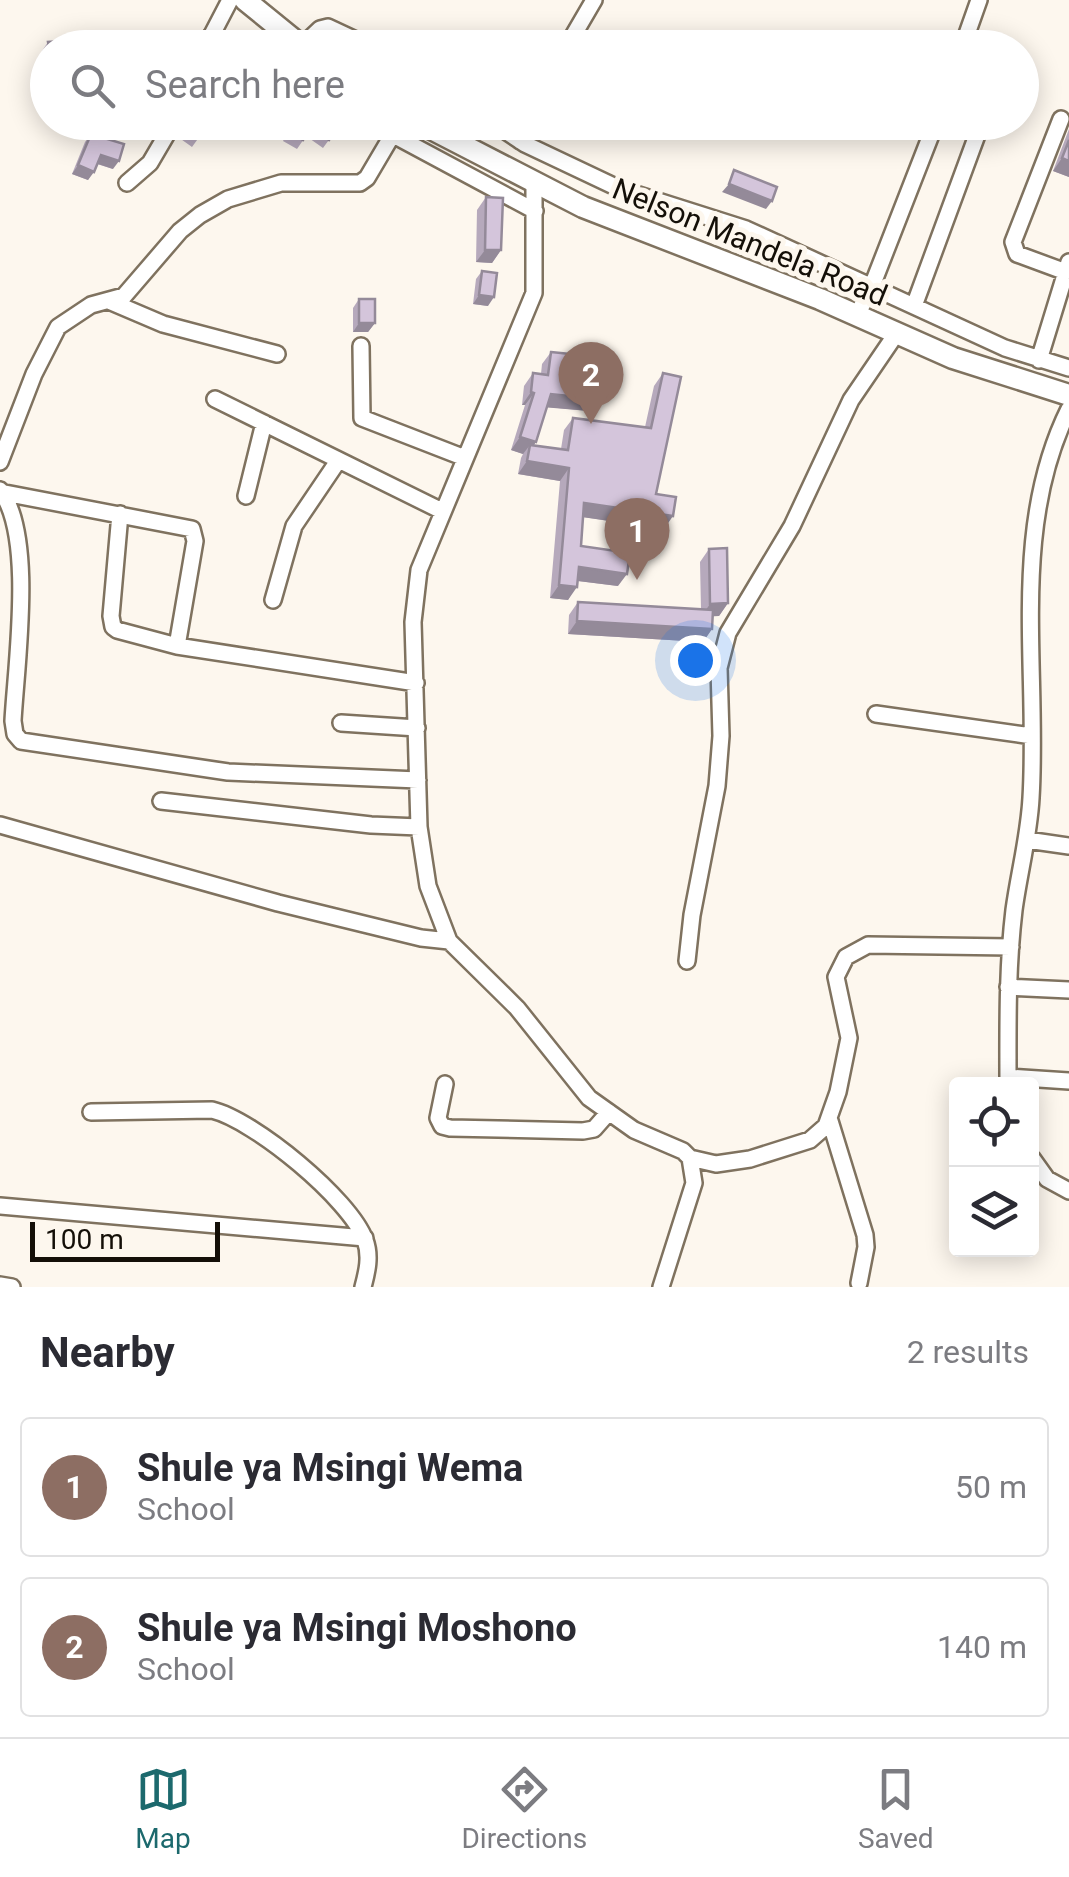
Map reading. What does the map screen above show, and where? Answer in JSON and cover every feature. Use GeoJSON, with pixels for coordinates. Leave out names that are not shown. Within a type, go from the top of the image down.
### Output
{"type":"FeatureCollection","features":[{"type":"Feature","properties":{"kind":"main road"},"geometry":{"type":"LineString","coordinates":[[245,0],[282,30]]}},
{"type":"Feature","properties":{"kind":"main road","name":"Nelson Mandela Road"},"geometry":{"type":"LineString","coordinates":[[452,140],[534,184],[640,230],[982,368],[1069,394]]}},
{"type":"Feature","properties":{"kind":"street"},"geometry":{"type":"LineString","coordinates":[[214,30],[230,0]]}},
{"type":"Feature","properties":{"kind":"street"},"geometry":{"type":"LineString","coordinates":[[576,30],[594,0]]}},
{"type":"Feature","properties":{"kind":"street"},"geometry":{"type":"LineString","coordinates":[[969,30],[980,0]]}},
{"type":"Feature","properties":{"kind":"street"},"geometry":{"type":"LineString","coordinates":[[1039,360],[1067,267],[1018,254],[1012,242],[1061,119]]}},
{"type":"Feature","properties":{"kind":"street"},"geometry":{"type":"LineString","coordinates":[[127,183],[150,163],[163,140]]}},
{"type":"Feature","properties":{"kind":"street"},"geometry":{"type":"LineString","coordinates":[[0,462],[34,374],[58,326],[90,305],[124,296],[180,232],[212,207],[281,183],[360,183],[368,178],[390,140]]}},
{"type":"Feature","properties":{"kind":"street"},"geometry":{"type":"LineString","coordinates":[[415,140],[535,212]]}},
{"type":"Feature","properties":{"kind":"street"},"geometry":{"type":"LineString","coordinates":[[857,315],[929,140]]}},
{"type":"Feature","properties":{"kind":"street"},"geometry":{"type":"LineString","coordinates":[[914,306],[975,140]]}},
{"type":"Feature","properties":{"kind":"street"},"geometry":{"type":"LineString","coordinates":[[520,141],[620,189],[746,230],[1039,360],[1069,368]]}},
{"type":"Feature","properties":{"kind":"street"},"geometry":{"type":"LineString","coordinates":[[534,184],[534,293],[428,541],[417,580],[413,622],[419,827],[428,886],[450,941],[516,1008],[589,1098],[634,1130],[683,1151],[690,1158],[716,1164],[750,1160],[810,1140],[830,1121]]}},
{"type":"Feature","properties":{"kind":"street"},"geometry":{"type":"LineString","coordinates":[[109,301],[163,324],[277,354]]}},
{"type":"Feature","properties":{"kind":"street"},"geometry":{"type":"LineString","coordinates":[[687,962],[692,914],[718,786],[719,668],[728,633],[792,526],[852,400],[896,334]]}},
{"type":"Feature","properties":{"kind":"street"},"geometry":{"type":"LineString","coordinates":[[361,346],[362,418],[465,458]]}},
{"type":"Feature","properties":{"kind":"street"},"geometry":{"type":"LineString","coordinates":[[215,399],[442,510]]}},
{"type":"Feature","properties":{"kind":"street"},"geometry":{"type":"LineString","coordinates":[[1008,1077],[1010,947],[1027,840],[1032,736],[1034,528],[1054,439],[1069,410]]}},
{"type":"Feature","properties":{"kind":"street"},"geometry":{"type":"LineString","coordinates":[[246,496],[264,423]]}},
{"type":"Feature","properties":{"kind":"street"},"geometry":{"type":"LineString","coordinates":[[273,600],[294,526],[338,460]]}},
{"type":"Feature","properties":{"kind":"street"},"geometry":{"type":"LineString","coordinates":[[0,491],[187,526],[194,532],[177,646]]}},
{"type":"Feature","properties":{"kind":"street"},"geometry":{"type":"LineString","coordinates":[[0,491],[15,520],[19,553],[13,721],[21,741],[228,772],[418,780]]}},
{"type":"Feature","properties":{"kind":"street"},"geometry":{"type":"LineString","coordinates":[[120,514],[113,628],[177,646],[416,683]]}},
{"type":"Feature","properties":{"kind":"street"},"geometry":{"type":"LineString","coordinates":[[876,714],[1032,736]]}},
{"type":"Feature","properties":{"kind":"street"},"geometry":{"type":"LineString","coordinates":[[341,723],[417,728]]}},
{"type":"Feature","properties":{"kind":"street"},"geometry":{"type":"LineString","coordinates":[[161,801],[419,827]]}},
{"type":"Feature","properties":{"kind":"street"},"geometry":{"type":"LineString","coordinates":[[0,825],[278,903],[420,938],[450,941]]}},
{"type":"Feature","properties":{"kind":"street"},"geometry":{"type":"LineString","coordinates":[[1027,840],[1069,846]]}},
{"type":"Feature","properties":{"kind":"street"},"geometry":{"type":"LineString","coordinates":[[859,1283],[865,1235],[830,1121],[849,1038],[836,977],[851,952],[868,945],[1010,947]]}},
{"type":"Feature","properties":{"kind":"street"},"geometry":{"type":"LineString","coordinates":[[1008,987],[1069,990]]}},
{"type":"Feature","properties":{"kind":"street"},"geometry":{"type":"LineString","coordinates":[[1039,1081],[1069,1081]]}},
{"type":"Feature","properties":{"kind":"street"},"geometry":{"type":"LineString","coordinates":[[445,1084],[438,1118],[442,1126],[450,1128],[583,1131],[594,1129],[609,1112]]}},
{"type":"Feature","properties":{"kind":"street"},"geometry":{"type":"LineString","coordinates":[[91,1112],[212,1110],[254,1129],[329,1190],[365,1238],[368,1253],[362,1287]]}},
{"type":"Feature","properties":{"kind":"street"},"geometry":{"type":"LineString","coordinates":[[661,1287],[694,1184],[690,1158]]}},
{"type":"Feature","properties":{"kind":"street"},"geometry":{"type":"LineString","coordinates":[[1038,1167],[1047,1179],[1069,1191]]}},
{"type":"Feature","properties":{"kind":"street"},"geometry":{"type":"LineString","coordinates":[[0,1206],[365,1238]]}},
{"type":"Feature","properties":{"kind":"street"},"geometry":{"type":"LineString","coordinates":[[0,1285],[12,1287]]}},
{"type":"Feature","properties":{"kind":"building"},"geometry":{"type":"Polygon","coordinates":[[[88,140],[124,144],[119,161],[101,155],[94,172],[78,165],[88,140]]]}},
{"type":"Feature","properties":{"kind":"building"},"geometry":{"type":"Polygon","coordinates":[[[1069,140],[1069,161],[1062,158],[1069,140]]]}},
{"type":"Feature","properties":{"kind":"building"},"geometry":{"type":"Polygon","coordinates":[[[734,170],[777,187],[772,201],[729,184],[734,170]]]}},
{"type":"Feature","properties":{"kind":"building"},"geometry":{"type":"Polygon","coordinates":[[[486,197],[503,198],[501,250],[485,250],[486,197]]]}},
{"type":"Feature","properties":{"kind":"building"},"geometry":{"type":"Polygon","coordinates":[[[482,271],[497,273],[494,297],[479,295],[482,271]]]}},
{"type":"Feature","properties":{"kind":"building"},"geometry":{"type":"Polygon","coordinates":[[[359,299],[375,299],[375,323],[359,323],[359,299]]]}},
{"type":"Feature","properties":{"kind":"building"},"geometry":{"type":"Polygon","coordinates":[[[551,352],[610,358],[608,377],[601,376],[598,399],[551,394],[536,442],[520,437],[534,393],[533,373],[548,375],[551,352]]]}},
{"type":"Feature","properties":{"kind":"building"},"geometry":{"type":"Polygon","coordinates":[[[663,373],[681,377],[656,494],[676,497],[673,516],[584,503],[581,546],[630,553],[627,574],[579,567],[577,587],[559,585],[569,468],[527,461],[530,445],[568,450],[573,418],[651,428],[663,373]]]}},
{"type":"Feature","properties":{"kind":"building"},"geometry":{"type":"Polygon","coordinates":[[[727,548],[728,603],[710,604],[709,549],[727,548]]]}},
{"type":"Feature","properties":{"kind":"building"},"geometry":{"type":"Polygon","coordinates":[[[578,602],[713,610],[712,629],[577,621],[578,602]]]}},
{"type":"Feature","properties":{"kind":"place","name":"Shule ya Msingi Moshono"},"geometry":{"type":"Point","coordinates":[591,424]}},
{"type":"Feature","properties":{"kind":"place","name":"Shule ya Msingi Wema"},"geometry":{"type":"Point","coordinates":[637,580]}}]}
